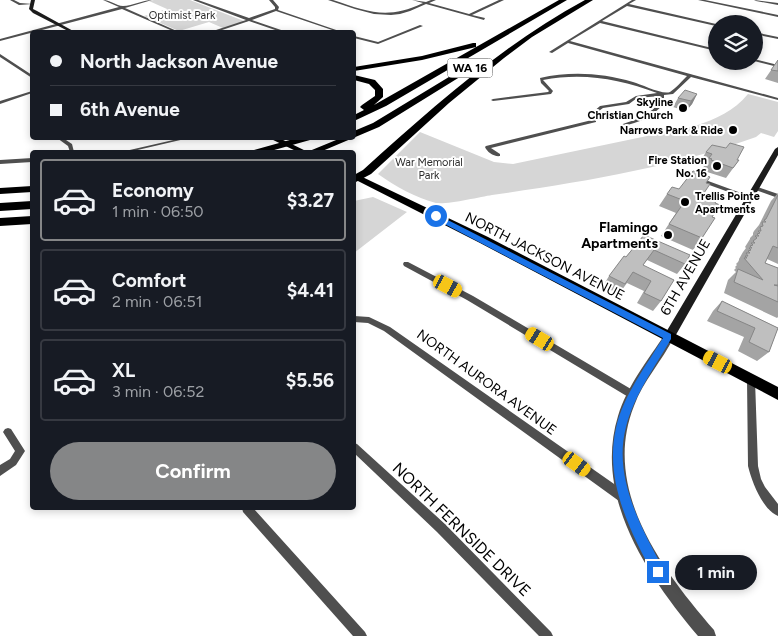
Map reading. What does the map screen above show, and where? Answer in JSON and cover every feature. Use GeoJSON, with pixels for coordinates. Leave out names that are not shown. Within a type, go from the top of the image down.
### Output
{"type":"FeatureCollection","features":[{"type":"Feature","properties":{"kind":"highway","name":"WA 16"},"geometry":{"type":"LineString","coordinates":[[356,117],[383,104],[564,0]]}},
{"type":"Feature","properties":{"kind":"highway","name":"WA 16"},"geometry":{"type":"LineString","coordinates":[[356,134],[383,121],[524,35],[588,0]]}},
{"type":"Feature","properties":{"kind":"highway"},"geometry":{"type":"LineString","coordinates":[[356,177],[491,63],[555,19],[588,0]]}},
{"type":"Feature","properties":{"kind":"highway"},"geometry":{"type":"LineString","coordinates":[[356,69],[422,58],[457,50],[524,22]]}},
{"type":"Feature","properties":{"kind":"highway"},"geometry":{"type":"LineString","coordinates":[[356,78],[372,82],[379,89],[379,97],[374,102],[356,111]]}},
{"type":"Feature","properties":{"kind":"highway"},"geometry":{"type":"LineString","coordinates":[[258,150],[287,140]]}},
{"type":"Feature","properties":{"kind":"highway"},"geometry":{"type":"LineString","coordinates":[[265,150],[299,140]]}},
{"type":"Feature","properties":{"kind":"highway"},"geometry":{"type":"LineString","coordinates":[[317,150],[344,140]]}},
{"type":"Feature","properties":{"kind":"highway"},"geometry":{"type":"LineString","coordinates":[[0,191],[30,189]]}},
{"type":"Feature","properties":{"kind":"highway"},"geometry":{"type":"LineString","coordinates":[[0,207],[30,205]]}},
{"type":"Feature","properties":{"kind":"highway"},"geometry":{"type":"LineString","coordinates":[[0,222],[30,220]]}},
{"type":"Feature","properties":{"kind":"main road"},"geometry":{"type":"LineString","coordinates":[[32,2],[31,8],[35,12],[69,30]]}},
{"type":"Feature","properties":{"kind":"main road"},"geometry":{"type":"LineString","coordinates":[[277,140],[300,150]]}},
{"type":"Feature","properties":{"kind":"main road","name":"6TH AVENUE"},"geometry":{"type":"LineString","coordinates":[[668,337],[778,150]]}},
{"type":"Feature","properties":{"kind":"main road","name":"NORTH JACKSON AVENUE"},"geometry":{"type":"LineString","coordinates":[[356,178],[484,240],[778,394]]}},
{"type":"Feature","properties":{"kind":"street"},"geometry":{"type":"LineString","coordinates":[[12,0],[19,4],[32,2]]}},
{"type":"Feature","properties":{"kind":"street"},"geometry":{"type":"LineString","coordinates":[[105,0],[173,30]]}},
{"type":"Feature","properties":{"kind":"street"},"geometry":{"type":"LineString","coordinates":[[39,30],[150,0]]}},
{"type":"Feature","properties":{"kind":"street"},"geometry":{"type":"LineString","coordinates":[[195,0],[278,30]]}},
{"type":"Feature","properties":{"kind":"street"},"geometry":{"type":"LineString","coordinates":[[271,0],[277,7],[276,10]]}},
{"type":"Feature","properties":{"kind":"street"},"geometry":{"type":"LineString","coordinates":[[330,0],[372,13],[386,15],[402,13],[434,0]]}},
{"type":"Feature","properties":{"kind":"street"},"geometry":{"type":"LineString","coordinates":[[414,0],[484,19]]}},
{"type":"Feature","properties":{"kind":"street"},"geometry":{"type":"LineString","coordinates":[[469,15],[502,0]]}},
{"type":"Feature","properties":{"kind":"street"},"geometry":{"type":"LineString","coordinates":[[551,52],[634,0]]}},
{"type":"Feature","properties":{"kind":"street"},"geometry":{"type":"LineString","coordinates":[[700,0],[778,16]]}},
{"type":"Feature","properties":{"kind":"street"},"geometry":{"type":"LineString","coordinates":[[756,0],[778,4]]}},
{"type":"Feature","properties":{"kind":"street"},"geometry":{"type":"LineString","coordinates":[[627,5],[708,23]]}},
{"type":"Feature","properties":{"kind":"street"},"geometry":{"type":"LineString","coordinates":[[220,30],[276,10],[334,30]]}},
{"type":"Feature","properties":{"kind":"street"},"geometry":{"type":"LineString","coordinates":[[600,22],[708,48]]}},
{"type":"Feature","properties":{"kind":"street"},"geometry":{"type":"LineString","coordinates":[[356,38],[378,43],[421,26]]}},
{"type":"Feature","properties":{"kind":"street"},"geometry":{"type":"LineString","coordinates":[[0,40],[30,32]]}},
{"type":"Feature","properties":{"kind":"street"},"geometry":{"type":"LineString","coordinates":[[763,35],[778,38]]}},
{"type":"Feature","properties":{"kind":"street"},"geometry":{"type":"LineString","coordinates":[[568,42],[778,99]]}},
{"type":"Feature","properties":{"kind":"street"},"geometry":{"type":"LineString","coordinates":[[0,55],[30,76]]}},
{"type":"Feature","properties":{"kind":"street"},"geometry":{"type":"LineString","coordinates":[[763,62],[778,66]]}},
{"type":"Feature","properties":{"kind":"street"},"geometry":{"type":"LineString","coordinates":[[493,100],[549,93],[551,91],[541,79],[585,74],[614,78],[662,94]]}},
{"type":"Feature","properties":{"kind":"street"},"geometry":{"type":"LineString","coordinates":[[498,155],[489,150],[488,147],[594,121],[594,113],[602,107],[626,102],[636,97],[671,92],[690,75]]}},
{"type":"Feature","properties":{"kind":"street"},"geometry":{"type":"LineString","coordinates":[[0,103],[30,93]]}},
{"type":"Feature","properties":{"kind":"street"},"geometry":{"type":"LineString","coordinates":[[622,125],[634,123],[660,106],[662,94]]}},
{"type":"Feature","properties":{"kind":"street"},"geometry":{"type":"LineString","coordinates":[[63,140],[70,145],[71,150]]}},
{"type":"Feature","properties":{"kind":"street"},"geometry":{"type":"LineString","coordinates":[[133,150],[177,140]]}},
{"type":"Feature","properties":{"kind":"street"},"geometry":{"type":"LineString","coordinates":[[0,162],[30,160]]}},
{"type":"Feature","properties":{"kind":"street"},"geometry":{"type":"LineString","coordinates":[[678,172],[750,198]]}},
{"type":"Feature","properties":{"kind":"street"},"geometry":{"type":"LineString","coordinates":[[755,188],[778,196]]}},
{"type":"Feature","properties":{"kind":"street"},"geometry":{"type":"LineString","coordinates":[[406,264],[470,298],[633,395]]}},
{"type":"Feature","properties":{"kind":"street","name":"NORTH AURORA AVENUE"},"geometry":{"type":"LineString","coordinates":[[356,319],[370,320],[388,329],[624,497]]}},
{"type":"Feature","properties":{"kind":"street","name":"6TH AVENUE"},"geometry":{"type":"LineString","coordinates":[[668,337],[633,395],[621,427],[618,447],[619,466],[624,497],[650,559],[686,612],[708,636]]}},
{"type":"Feature","properties":{"kind":"street"},"geometry":{"type":"LineString","coordinates":[[751,380],[753,466],[755,478],[764,496],[778,511]]}},
{"type":"Feature","properties":{"kind":"street"},"geometry":{"type":"LineString","coordinates":[[0,471],[13,462],[20,451],[8,432]]}},
{"type":"Feature","properties":{"kind":"street","name":"NORTH FERNSIDE DRIVE"},"geometry":{"type":"LineString","coordinates":[[356,449],[441,528],[547,636]]}},
{"type":"Feature","properties":{"kind":"street"},"geometry":{"type":"LineString","coordinates":[[249,510],[361,636]]}},
{"type":"Feature","properties":{"kind":"green space","name":"Optimist Park"},"geometry":{"type":"Polygon","coordinates":[[[190,0],[244,21],[223,28],[209,22],[177,30],[144,16],[167,9],[149,1],[190,0]]]}},
{"type":"Feature","properties":{"kind":"green space","name":"War Memorial Park"},"geometry":{"type":"Polygon","coordinates":[[[748,94],[778,102],[778,131],[774,137],[761,133],[756,137],[724,148],[626,173],[441,203],[428,201],[413,195],[378,174],[420,132],[494,162],[513,164],[695,126],[724,114],[748,94]]]}},
{"type":"Feature","properties":{"kind":"green space"},"geometry":{"type":"Polygon","coordinates":[[[373,197],[407,212],[356,251],[356,201],[373,197]]]}},
{"type":"Feature","properties":{"kind":"building"},"geometry":{"type":"Polygon","coordinates":[[[778,60],[778,71],[771,70],[778,60]]]}},
{"type":"Feature","properties":{"kind":"building"},"geometry":{"type":"Polygon","coordinates":[[[685,90],[697,94],[691,101],[678,98],[685,90]]]}},
{"type":"Feature","properties":{"kind":"building"},"geometry":{"type":"Polygon","coordinates":[[[730,143],[744,147],[737,160],[739,160],[733,168],[709,158],[712,154],[706,152],[712,145],[726,148],[730,143]]]}},
{"type":"Feature","properties":{"kind":"building"},"geometry":{"type":"Polygon","coordinates":[[[693,171],[710,177],[706,183],[710,184],[702,196],[716,201],[715,203],[720,205],[712,217],[715,218],[702,238],[669,224],[685,201],[667,194],[672,187],[679,189],[693,171]]]}},
{"type":"Feature","properties":{"kind":"building"},"geometry":{"type":"Polygon","coordinates":[[[778,195],[778,248],[773,246],[765,263],[778,268],[778,285],[774,285],[778,286],[778,302],[734,282],[738,269],[763,280],[744,258],[748,256],[746,253],[750,253],[748,251],[751,250],[749,248],[752,248],[750,246],[753,245],[751,243],[755,243],[753,241],[757,238],[755,236],[759,236],[757,234],[760,233],[758,231],[761,231],[762,222],[766,222],[764,220],[778,195]]]}},
{"type":"Feature","properties":{"kind":"building"},"geometry":{"type":"Polygon","coordinates":[[[644,235],[690,255],[685,264],[654,250],[643,265],[674,280],[661,301],[644,293],[651,281],[633,272],[625,284],[609,276],[624,256],[626,257],[644,235]]]}},
{"type":"Feature","properties":{"kind":"building"},"geometry":{"type":"Polygon","coordinates":[[[722,301],[778,328],[769,352],[749,342],[755,328],[717,311],[722,301]]]}},
{"type":"Feature","properties":{"kind":"place","name":"Skyline Christian Church"},"geometry":{"type":"Point","coordinates":[683,108]}},
{"type":"Feature","properties":{"kind":"place","name":"Narrows Park & Ride"},"geometry":{"type":"Point","coordinates":[733,130]}},
{"type":"Feature","properties":{"kind":"place","name":"Fire Station No. 16"},"geometry":{"type":"Point","coordinates":[717,166]}},
{"type":"Feature","properties":{"kind":"place","name":"Trellis Pointe Apartments"},"geometry":{"type":"Point","coordinates":[685,202]}},
{"type":"Feature","properties":{"kind":"place","name":"Flamingo Apartments"},"geometry":{"type":"Point","coordinates":[668,235]}},
{"type":"Feature","properties":{"kind":"route"},"geometry":{"type":"LineString","coordinates":[[436,216],[668,337],[626,410],[618,447],[621,484],[630,516],[658,572]]}}]}
